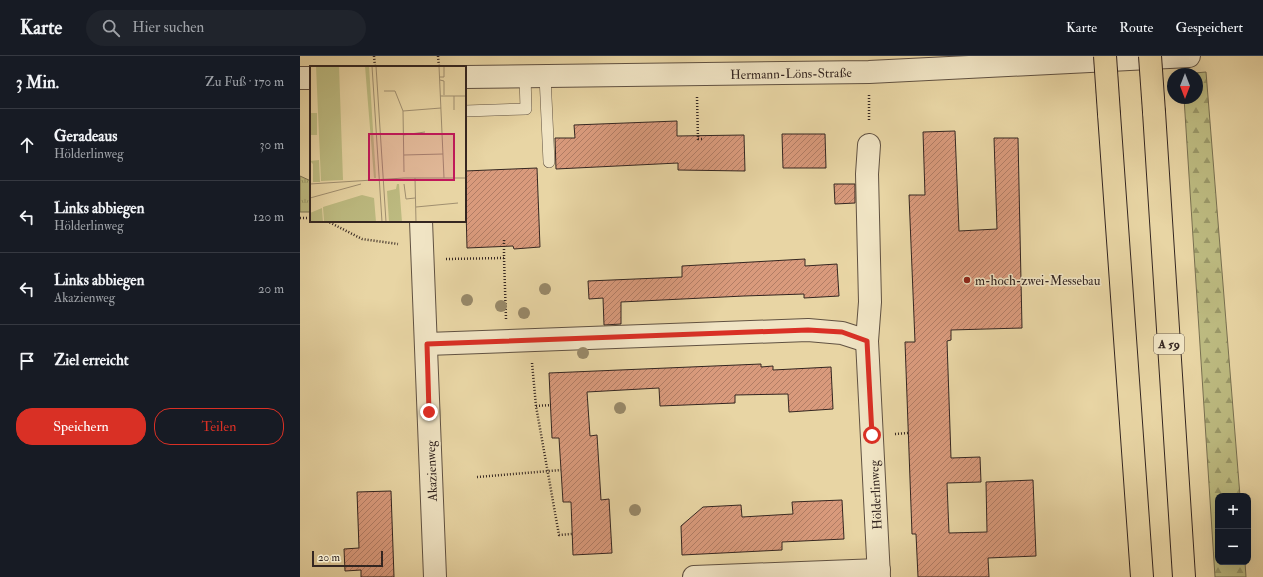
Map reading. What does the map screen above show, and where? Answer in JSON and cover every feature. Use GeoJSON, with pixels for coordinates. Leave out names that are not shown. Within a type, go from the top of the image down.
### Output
{"type":"FeatureCollection","features":[{"type":"Feature","properties":{"kind":"highway"},"geometry":{"type":"LineString","coordinates":[[1106,56],[1142,577]]}},
{"type":"Feature","properties":{"kind":"highway","name":"A 59"},"geometry":{"type":"LineString","coordinates":[[1150,56],[1184,577]]}},
{"type":"Feature","properties":{"kind":"street","name":"Hermann-Löns-Straße"},"geometry":{"type":"LineString","coordinates":[[466,77],[697,75],[745,65],[884,71],[1189,56]]}},
{"type":"Feature","properties":{"kind":"street","name":"Hölderlinweg"},"geometry":{"type":"LineString","coordinates":[[869,145],[867,174],[870,302],[867,341],[879,573]]}},
{"type":"Feature","properties":{"kind":"street","name":"Akazienweg"},"geometry":{"type":"LineString","coordinates":[[421,222],[435,577]]}},
{"type":"Feature","properties":{"kind":"street"},"geometry":{"type":"LineString","coordinates":[[427,344],[808,330],[842,332],[867,341]]}},
{"type":"Feature","properties":{"kind":"street"},"geometry":{"type":"LineString","coordinates":[[694,577],[879,573]]}},
{"type":"Feature","properties":{"kind":"lane"},"geometry":{"type":"LineString","coordinates":[[466,111],[526,109],[535,76]]}},
{"type":"Feature","properties":{"kind":"lane"},"geometry":{"type":"LineString","coordinates":[[535,76],[549,162]]}},
{"type":"Feature","properties":{"kind":"path"},"geometry":{"type":"LineString","coordinates":[[374,56],[375,66]]}},
{"type":"Feature","properties":{"kind":"path"},"geometry":{"type":"LineString","coordinates":[[438,56],[439,66]]}},
{"type":"Feature","properties":{"kind":"path"},"geometry":{"type":"LineString","coordinates":[[697,75],[698,139],[703,139]]}},
{"type":"Feature","properties":{"kind":"path"},"geometry":{"type":"LineString","coordinates":[[869,90],[869,110]]}},
{"type":"Feature","properties":{"kind":"path"},"geometry":{"type":"LineString","coordinates":[[329,222],[362,239],[423,252],[504,258]]}},
{"type":"Feature","properties":{"kind":"path"},"geometry":{"type":"LineString","coordinates":[[504,239],[507,341]]}},
{"type":"Feature","properties":{"kind":"path"},"geometry":{"type":"LineString","coordinates":[[530,340],[536,406],[559,535],[572,534]]}},
{"type":"Feature","properties":{"kind":"path"},"geometry":{"type":"LineString","coordinates":[[536,406],[551,405]]}},
{"type":"Feature","properties":{"kind":"path"},"geometry":{"type":"LineString","coordinates":[[477,477],[561,470]]}},
{"type":"Feature","properties":{"kind":"green space"},"geometry":{"type":"Polygon","coordinates":[[[1203,72],[1206,72],[1240,493],[1215,493],[1215,565],[1245,565],[1246,577],[1215,577],[1184,104],[1203,104],[1203,72]]]}},
{"type":"Feature","properties":{"kind":"green space"},"geometry":{"type":"Polygon","coordinates":[[[300,176],[310,181],[310,212],[300,212],[300,176]]]}},
{"type":"Feature","properties":{"kind":"building"},"geometry":{"type":"Polygon","coordinates":[[[677,121],[677,136],[744,135],[745,171],[678,170],[678,163],[556,169],[555,138],[575,138],[574,125],[677,121]]]}},
{"type":"Feature","properties":{"kind":"building"},"geometry":{"type":"Polygon","coordinates":[[[955,131],[959,231],[997,229],[994,138],[1018,138],[1022,328],[951,330],[951,340],[947,341],[951,458],[980,457],[981,482],[947,483],[949,533],[987,532],[986,482],[1033,480],[1036,556],[988,558],[989,577],[918,577],[916,534],[912,534],[905,342],[915,342],[909,195],[925,195],[923,132],[955,131]]]}},
{"type":"Feature","properties":{"kind":"building"},"geometry":{"type":"Polygon","coordinates":[[[782,134],[825,134],[826,168],[783,168],[782,134]]]}},
{"type":"Feature","properties":{"kind":"building"},"geometry":{"type":"Polygon","coordinates":[[[537,168],[540,247],[514,249],[513,246],[467,248],[466,171],[537,168]]]}},
{"type":"Feature","properties":{"kind":"building"},"geometry":{"type":"Polygon","coordinates":[[[834,184],[855,184],[855,203],[835,204],[834,184]]]}},
{"type":"Feature","properties":{"kind":"building"},"geometry":{"type":"Polygon","coordinates":[[[805,259],[805,266],[837,264],[839,296],[804,298],[804,294],[621,302],[621,324],[604,325],[603,298],[589,299],[588,281],[682,277],[682,266],[805,259]]]}},
{"type":"Feature","properties":{"kind":"building"},"geometry":{"type":"Polygon","coordinates":[[[761,364],[761,367],[773,366],[773,370],[831,367],[833,409],[789,412],[788,394],[735,395],[735,403],[660,406],[659,388],[587,392],[590,436],[597,435],[601,500],[609,499],[612,553],[573,555],[571,502],[563,502],[559,438],[552,438],[549,373],[761,364]]]}},
{"type":"Feature","properties":{"kind":"building"},"geometry":{"type":"Polygon","coordinates":[[[391,491],[394,577],[361,577],[361,570],[345,571],[344,549],[359,548],[357,492],[391,491]]]}},
{"type":"Feature","properties":{"kind":"building"},"geometry":{"type":"Polygon","coordinates":[[[842,500],[844,539],[782,542],[782,550],[682,555],[681,526],[703,507],[741,505],[742,517],[793,514],[792,502],[842,500]]]}},
{"type":"Feature","properties":{"kind":"place","name":"m-hoch-zwei-Messebau"},"geometry":{"type":"Point","coordinates":[967,280]}},
{"type":"Feature","properties":{"kind":"route"},"geometry":{"type":"LineString","coordinates":[[429,412],[427,344],[808,330],[842,332],[867,341],[872,435]]}}]}
